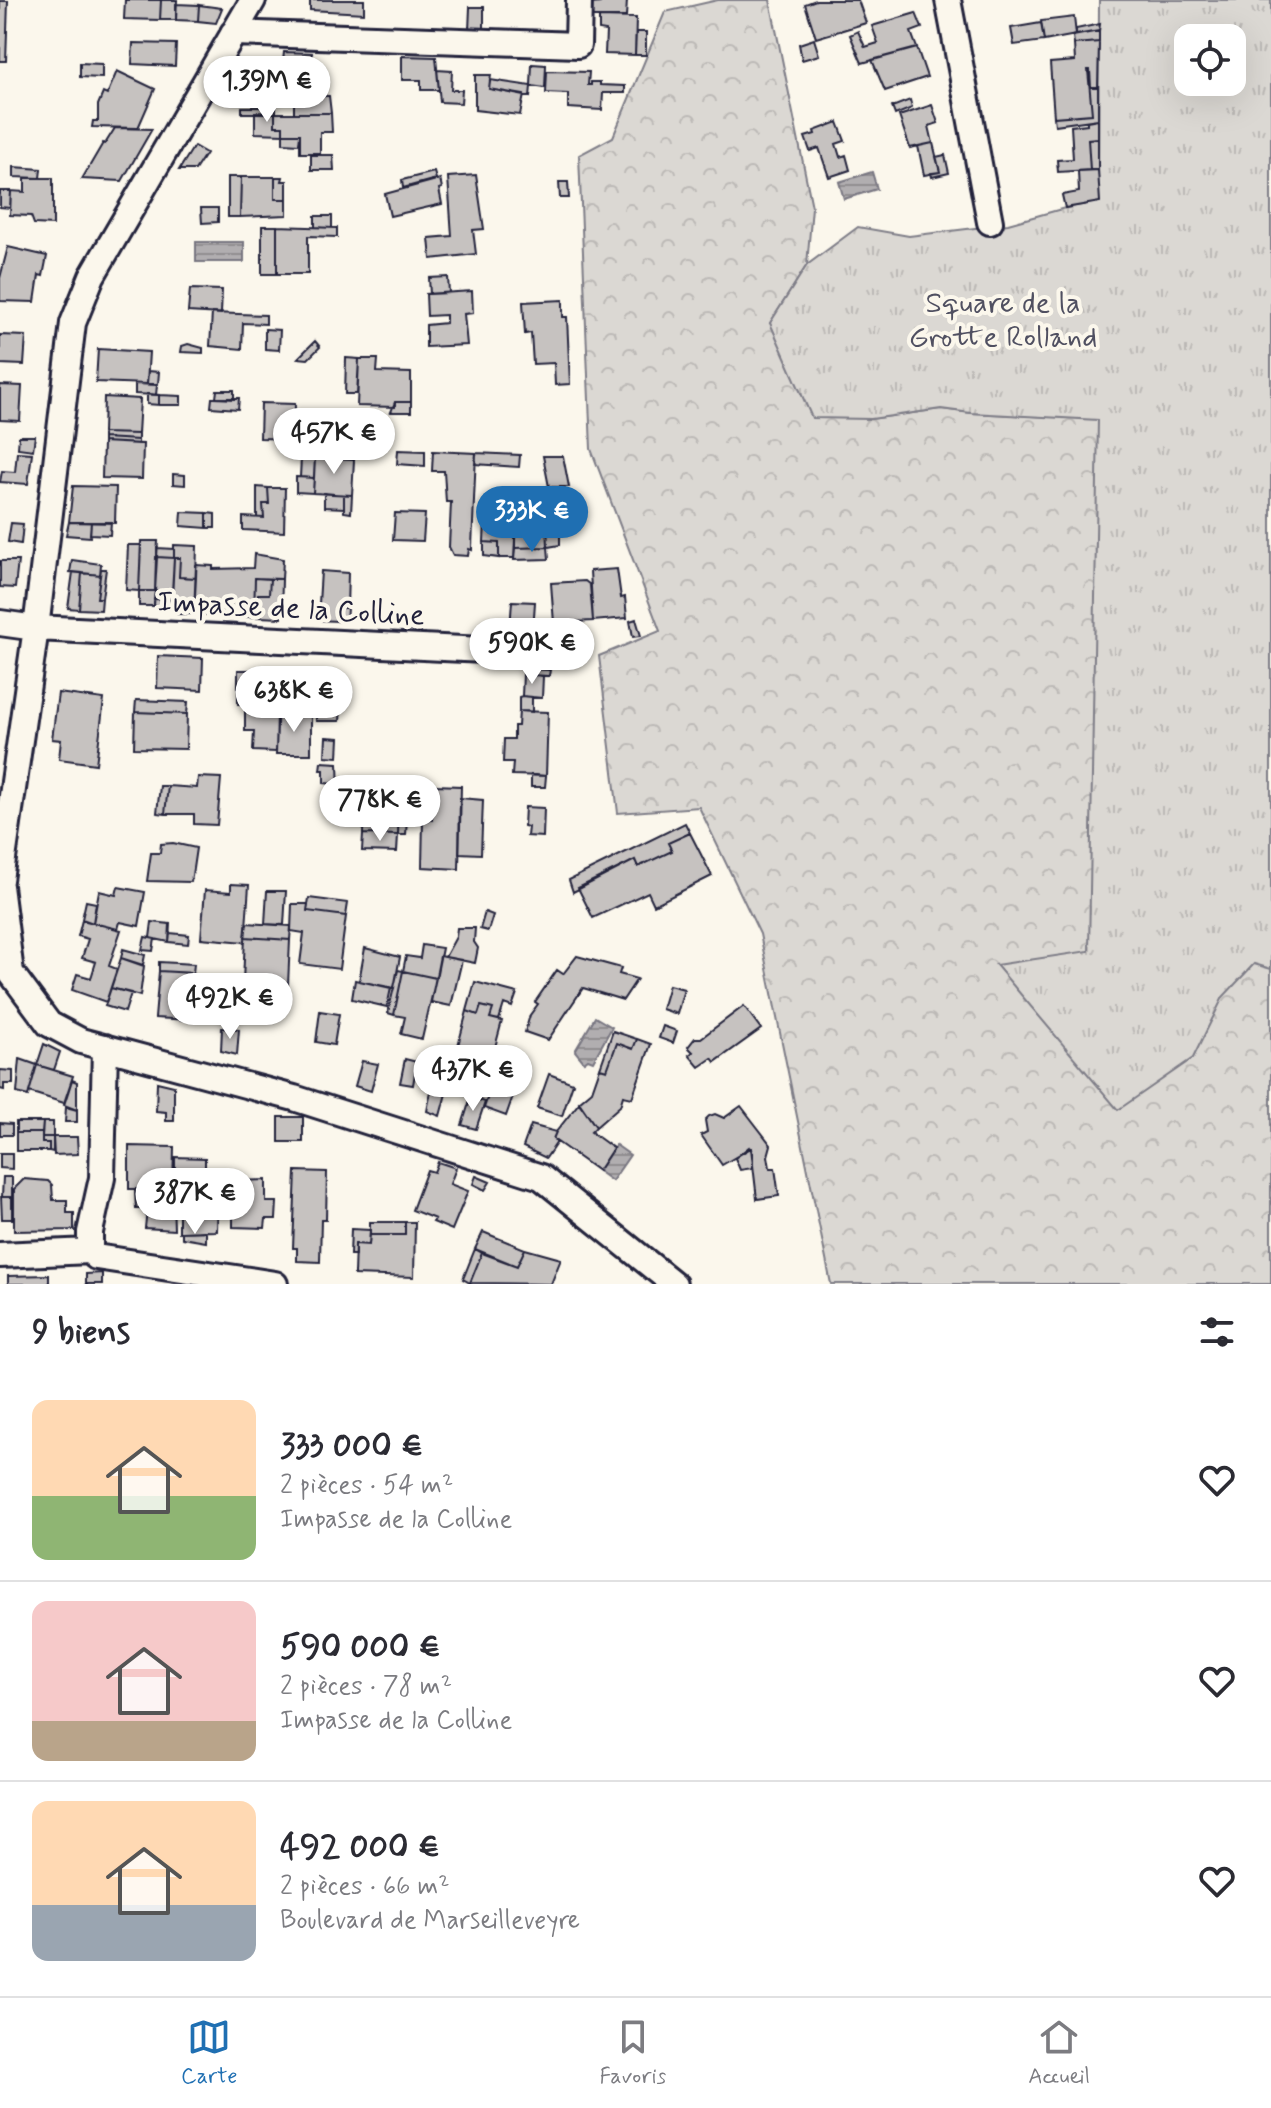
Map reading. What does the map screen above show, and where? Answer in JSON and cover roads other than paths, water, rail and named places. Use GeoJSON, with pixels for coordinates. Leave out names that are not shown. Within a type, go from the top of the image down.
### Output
{"type":"FeatureCollection","features":[{"type":"Feature","properties":{"kind":"street"},"geometry":{"type":"LineString","coordinates":[[0,880],[36,628],[73,323],[81,299],[253,0]]}},
{"type":"Feature","properties":{"kind":"street"},"geometry":{"type":"LineString","coordinates":[[233,33],[578,45],[579,0]]}},
{"type":"Feature","properties":{"kind":"street"},"geometry":{"type":"LineString","coordinates":[[948,0],[990,222]]}},
{"type":"Feature","properties":{"kind":"street","name":"Impasse de la Colline"},"geometry":{"type":"LineString","coordinates":[[0,623],[36,628],[543,653]]}},
{"type":"Feature","properties":{"kind":"street"},"geometry":{"type":"LineString","coordinates":[[0,886],[11,973],[49,1024],[81,1041],[294,1098],[541,1177],[674,1284]]}},
{"type":"Feature","properties":{"kind":"street"},"geometry":{"type":"LineString","coordinates":[[105,1047],[102,1178],[90,1232],[90,1251],[96,1257],[275,1284]]}},
{"type":"Feature","properties":{"kind":"street"},"geometry":{"type":"LineString","coordinates":[[0,1255],[90,1251]]}},
{"type":"Feature","properties":{"kind":"park label","name":"Square de la Grotte Rolland"},"geometry":{"type":"Point","coordinates":[1003,320]}}]}
